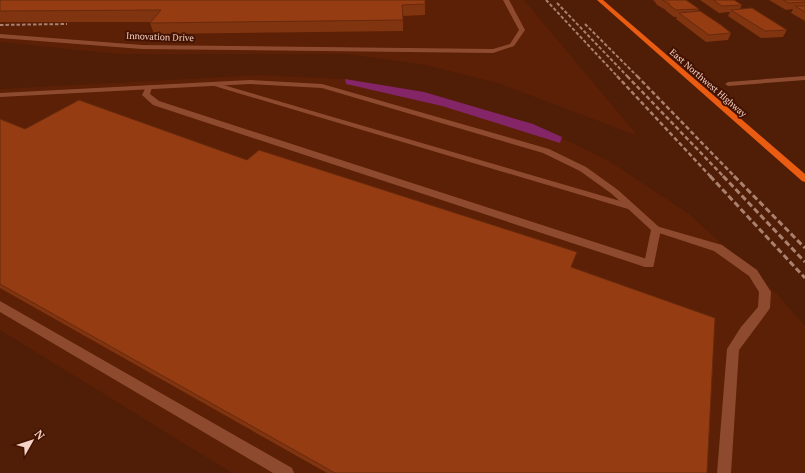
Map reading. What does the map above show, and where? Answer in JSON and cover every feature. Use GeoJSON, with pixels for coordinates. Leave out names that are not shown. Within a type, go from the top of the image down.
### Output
{"type":"FeatureCollection","features":[{"type":"Feature","properties":{"kind":"main road","name":"East Northwest Highway"},"geometry":{"type":"LineString","coordinates":[[600,0],[804,178]]}},
{"type":"Feature","properties":{"kind":"street","name":"Innovation Drive"},"geometry":{"type":"LineString","coordinates":[[0,36],[142,47],[493,51],[512,46],[522,30],[506,0]]}},
{"type":"Feature","properties":{"kind":"street"},"geometry":{"type":"LineString","coordinates":[[728,84],[805,78]]}},
{"type":"Feature","properties":{"kind":"street"},"geometry":{"type":"LineString","coordinates":[[0,95],[250,82],[322,86],[539,148],[583,169],[615,192],[656,229],[718,248],[752,273],[765,292],[764,308],[745,331],[733,349],[724,473]]}},
{"type":"Feature","properties":{"kind":"street"},"geometry":{"type":"LineString","coordinates":[[213,84],[631,207]]}},
{"type":"Feature","properties":{"kind":"street"},"geometry":{"type":"LineString","coordinates":[[149,87],[146,95],[156,103],[649,264],[656,229]]}},
{"type":"Feature","properties":{"kind":"street"},"geometry":{"type":"LineString","coordinates":[[0,306],[287,473]]}},
{"type":"Feature","properties":{"kind":"shaded area"},"geometry":{"type":"Polygon","coordinates":[[[0,0],[524,0],[638,136],[498,83],[426,65],[346,54],[117,54],[0,42],[0,0]]]}},
{"type":"Feature","properties":{"kind":"shaded area"},"geometry":{"type":"Polygon","coordinates":[[[259,75],[345,79],[424,92],[533,124],[609,161],[689,214],[777,294],[805,326],[805,473],[232,473],[0,330],[0,89],[259,75]]]}},
{"type":"Feature","properties":{"kind":"shaded area"},"geometry":{"type":"Polygon","coordinates":[[[345,79],[424,92],[533,124],[562,137],[560,143],[442,106],[346,84],[345,79]]]}},
{"type":"Feature","properties":{"kind":"building"},"geometry":{"type":"Polygon","coordinates":[[[0,0],[425,0],[425,4],[402,5],[403,20],[150,23],[161,10],[0,11],[0,0]]]}},
{"type":"Feature","properties":{"kind":"building"},"geometry":{"type":"Polygon","coordinates":[[[662,0],[686,0],[699,9],[676,10],[669,5],[670,4],[662,0]]]}},
{"type":"Feature","properties":{"kind":"building"},"geometry":{"type":"Polygon","coordinates":[[[713,0],[734,0],[742,5],[722,6],[713,0]]]}},
{"type":"Feature","properties":{"kind":"building"},"geometry":{"type":"Polygon","coordinates":[[[783,0],[805,0],[805,2],[789,3],[783,0]]]}},
{"type":"Feature","properties":{"kind":"building"},"geometry":{"type":"Polygon","coordinates":[[[795,6],[805,6],[805,12],[795,6]]]}},
{"type":"Feature","properties":{"kind":"building"},"geometry":{"type":"Polygon","coordinates":[[[752,8],[787,30],[765,31],[731,10],[752,8]]]}},
{"type":"Feature","properties":{"kind":"building"},"geometry":{"type":"Polygon","coordinates":[[[700,11],[731,33],[709,35],[679,13],[700,11]]]}},
{"type":"Feature","properties":{"kind":"building"},"geometry":{"type":"Polygon","coordinates":[[[79,100],[247,160],[259,150],[577,252],[571,267],[715,318],[707,473],[335,473],[0,284],[0,119],[25,129],[79,100]]]}},
{"type":"Feature","properties":{"kind":"railway"},"geometry":{"type":"LineString","coordinates":[[546,0],[618,77]]}},
{"type":"Feature","properties":{"kind":"railway"},"geometry":{"type":"LineString","coordinates":[[557,3],[628,77]]}},
{"type":"Feature","properties":{"kind":"railway"},"geometry":{"type":"LineString","coordinates":[[0,25],[67,24]]}},
{"type":"Feature","properties":{"kind":"railway"},"geometry":{"type":"LineString","coordinates":[[585,24],[637,76]]}},
{"type":"Feature","properties":{"kind":"railway"},"geometry":{"type":"LineString","coordinates":[[617,76],[711,177]]}},
{"type":"Feature","properties":{"kind":"railway"},"geometry":{"type":"LineString","coordinates":[[627,76],[724,177]]}},
{"type":"Feature","properties":{"kind":"railway"},"geometry":{"type":"LineString","coordinates":[[637,76],[735,177]]}},
{"type":"Feature","properties":{"kind":"railway"},"geometry":{"type":"LineString","coordinates":[[710,176],[805,278]]}},
{"type":"Feature","properties":{"kind":"railway"},"geometry":{"type":"LineString","coordinates":[[723,176],[805,262]]}},
{"type":"Feature","properties":{"kind":"railway"},"geometry":{"type":"LineString","coordinates":[[734,176],[805,248]]}}]}
